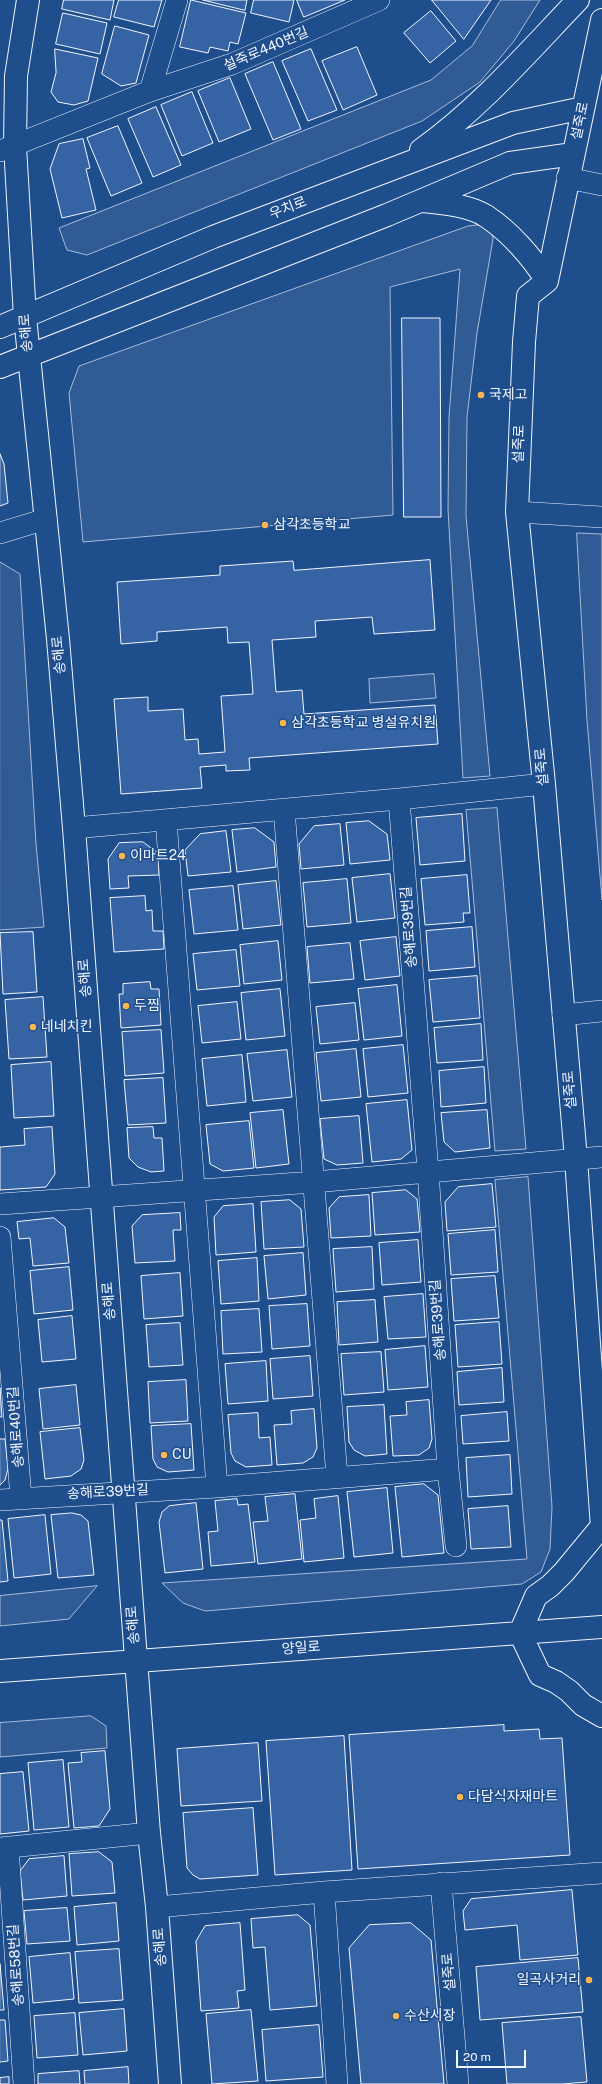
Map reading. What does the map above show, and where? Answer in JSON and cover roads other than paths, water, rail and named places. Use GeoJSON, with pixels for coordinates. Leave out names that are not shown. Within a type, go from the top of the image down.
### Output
{"type":"FeatureCollection","features":[{"type":"Feature","properties":{"kind":"street","name":"송해로"},"geometry":{"type":"LineString","coordinates":[[28,0],[16,76],[8,148],[28,356],[46,519],[74,828],[149,1833],[157,1907],[170,2084]]}},
{"type":"Feature","properties":{"kind":"street"},"geometry":{"type":"LineString","coordinates":[[150,91],[178,0]]}},
{"type":"Feature","properties":{"kind":"street","name":"설죽로440번길"},"geometry":{"type":"LineString","coordinates":[[8,148],[150,91],[232,64],[379,0]]}},
{"type":"Feature","properties":{"kind":"street"},"geometry":{"type":"LineString","coordinates":[[397,167],[444,133],[478,102],[578,0]]}},
{"type":"Feature","properties":{"kind":"street","name":"설죽로"},"geometry":{"type":"LineString","coordinates":[[602,20],[567,178],[547,281],[528,296],[524,342],[517,512],[544,784],[576,1159],[602,1526]]}},
{"type":"Feature","properties":{"kind":"street","name":"우치로"},"geometry":{"type":"LineString","coordinates":[[0,327],[213,237],[513,123],[582,108]]}},
{"type":"Feature","properties":{"kind":"street"},"geometry":{"type":"LineString","coordinates":[[0,367],[419,201],[510,163],[573,154]]}},
{"type":"Feature","properties":{"kind":"street"},"geometry":{"type":"LineString","coordinates":[[567,178],[602,185]]}},
{"type":"Feature","properties":{"kind":"street"},"geometry":{"type":"LineString","coordinates":[[419,201],[453,205],[485,216],[505,232],[535,262],[547,281]]}},
{"type":"Feature","properties":{"kind":"street"},"geometry":{"type":"LineString","coordinates":[[517,512],[602,517]]}},
{"type":"Feature","properties":{"kind":"street"},"geometry":{"type":"LineString","coordinates":[[0,533],[46,519]]}},
{"type":"Feature","properties":{"kind":"street"},"geometry":{"type":"LineString","coordinates":[[74,828],[400,799],[544,784]]}},
{"type":"Feature","properties":{"kind":"street","name":"송해로39번길"},"geometry":{"type":"LineString","coordinates":[[400,799],[428,1171],[448,1469],[456,1546]]}},
{"type":"Feature","properties":{"kind":"street"},"geometry":{"type":"LineString","coordinates":[[284,809],[336,1477]]}},
{"type":"Feature","properties":{"kind":"street"},"geometry":{"type":"LineString","coordinates":[[166,820],[217,1487]]}},
{"type":"Feature","properties":{"kind":"street"},"geometry":{"type":"LineString","coordinates":[[563,1015],[602,1011]]}},
{"type":"Feature","properties":{"kind":"street"},"geometry":{"type":"LineString","coordinates":[[0,1204],[314,1182],[428,1171],[602,1158]]}},
{"type":"Feature","properties":{"kind":"street","name":"송해로40번길"},"geometry":{"type":"LineString","coordinates":[[0,1237],[5,1352],[21,1498]]}},
{"type":"Feature","properties":{"kind":"street","name":"송해로39번길"},"geometry":{"type":"LineString","coordinates":[[0,1500],[123,1491],[217,1487],[448,1469]]}},
{"type":"Feature","properties":{"kind":"street"},"geometry":{"type":"LineString","coordinates":[[602,1526],[564,1572],[550,1586],[536,1596],[520,1633],[540,1675],[556,1682],[569,1691],[583,1705],[602,1716]]}},
{"type":"Feature","properties":{"kind":"street","name":"양일로"},"geometry":{"type":"LineString","coordinates":[[0,1671],[602,1627]]}},
{"type":"Feature","properties":{"kind":"street","name":"송해로58번길"},"geometry":{"type":"LineString","coordinates":[[24,2084],[4,1847],[149,1833]]}},
{"type":"Feature","properties":{"kind":"street"},"geometry":{"type":"LineString","coordinates":[[157,1907],[441,1883],[602,1873]]}},
{"type":"Feature","properties":{"kind":"street","name":"설죽로"},"geometry":{"type":"LineString","coordinates":[[441,1883],[458,2084]]}},
{"type":"Feature","properties":{"kind":"street"},"geometry":{"type":"LineString","coordinates":[[324,1892],[337,2084]]}},
{"type":"Feature","properties":{"kind":"place","name":"국제고"},"geometry":{"type":"Point","coordinates":[481,395]}},
{"type":"Feature","properties":{"kind":"place","name":"삼각초등학교"},"geometry":{"type":"Point","coordinates":[265,525]}},
{"type":"Feature","properties":{"kind":"place","name":"삼각초등학교 병설유치원"},"geometry":{"type":"Point","coordinates":[283,723]}},
{"type":"Feature","properties":{"kind":"place","name":"이마트24"},"geometry":{"type":"Point","coordinates":[122,856]}},
{"type":"Feature","properties":{"kind":"place","name":"두찜"},"geometry":{"type":"Point","coordinates":[126,1006]}},
{"type":"Feature","properties":{"kind":"place","name":"네네치킨"},"geometry":{"type":"Point","coordinates":[33,1027]}},
{"type":"Feature","properties":{"kind":"place","name":"CU"},"geometry":{"type":"Point","coordinates":[164,1455]}},
{"type":"Feature","properties":{"kind":"place","name":"다담식자재마트"},"geometry":{"type":"Point","coordinates":[460,1797]}},
{"type":"Feature","properties":{"kind":"place","name":"일곡사거리"},"geometry":{"type":"Point","coordinates":[589,1980]}},
{"type":"Feature","properties":{"kind":"place","name":"수산시장"},"geometry":{"type":"Point","coordinates":[396,2016]}}]}
